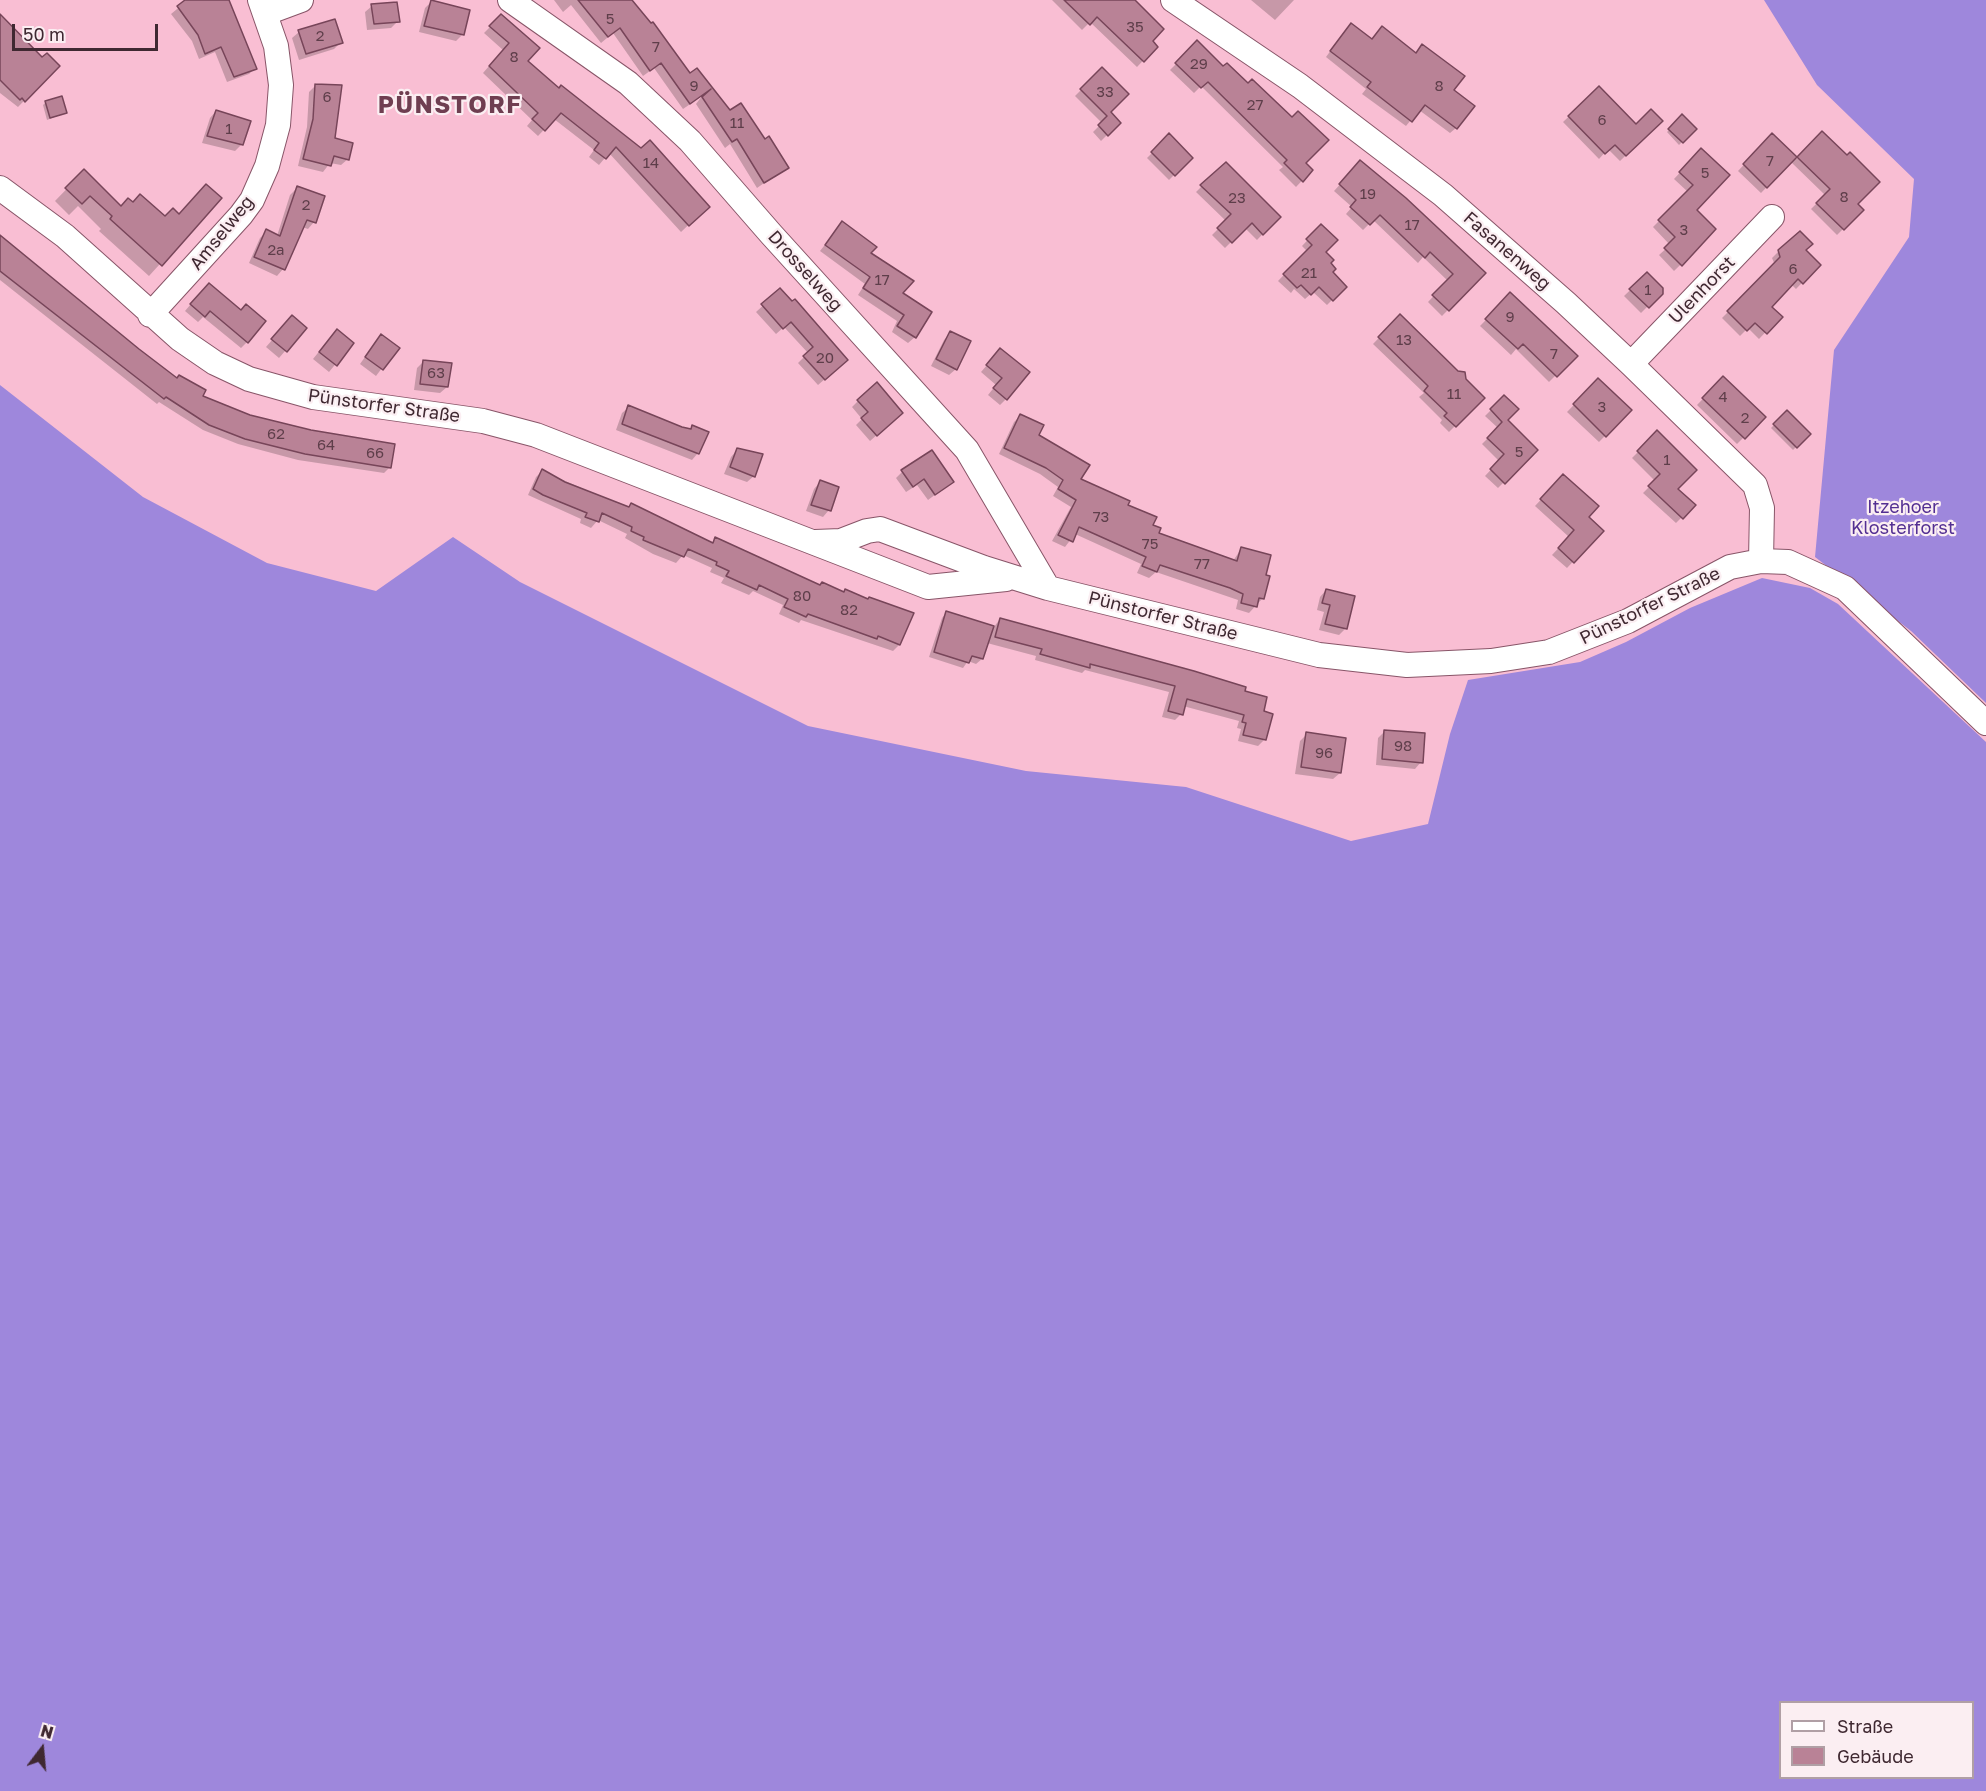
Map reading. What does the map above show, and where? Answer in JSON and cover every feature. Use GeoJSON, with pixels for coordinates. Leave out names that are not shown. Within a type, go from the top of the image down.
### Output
{"type":"FeatureCollection","features":[{"type":"Feature","properties":{"kind":"street"},"geometry":{"type":"LineString","coordinates":[[263,6],[301,0]]}},
{"type":"Feature","properties":{"kind":"street","name":"Drosselweg"},"geometry":{"type":"LineString","coordinates":[[510,0],[628,83],[690,141],[967,450],[1048,588]]}},
{"type":"Feature","properties":{"kind":"street","name":"Fasanenweg"},"geometry":{"type":"LineString","coordinates":[[1173,0],[1300,86],[1443,195],[1566,303],[1631,364],[1755,485],[1762,508],[1761,561]]}},
{"type":"Feature","properties":{"kind":"street","name":"Amselweg"},"geometry":{"type":"LineString","coordinates":[[150,315],[241,215],[263,177],[274,142],[281,96],[276,46],[263,6]]}},
{"type":"Feature","properties":{"kind":"street","name":"Pünstorfer Straße"},"geometry":{"type":"LineString","coordinates":[[0,188],[65,236],[150,315],[196,352],[249,379],[313,397],[483,421],[536,435],[928,587],[1014,578]]}},
{"type":"Feature","properties":{"kind":"street","name":"Ulenhorst"},"geometry":{"type":"LineString","coordinates":[[1631,364],[1772,217]]}},
{"type":"Feature","properties":{"kind":"street","name":"Pünstorfer Straße"},"geometry":{"type":"LineString","coordinates":[[815,542],[841,540],[880,529],[1014,578],[1048,588],[1319,655],[1377,663],[1443,664],[1529,656],[1572,645],[1628,621],[1730,567],[1761,561],[1788,562],[1845,588],[1986,723]]}},
{"type":"Feature","properties":{"kind":"green space","name":"Itzehoer Klosterforst"},"geometry":{"type":"Polygon","coordinates":[[[1764,0],[1986,0],[1986,703],[1911,631],[1815,557],[1834,350],[1909,237],[1914,179],[1817,85],[1764,0]]]}},
{"type":"Feature","properties":{"kind":"green space"},"geometry":{"type":"Polygon","coordinates":[[[0,385],[143,497],[267,563],[376,591],[453,537],[520,582],[808,726],[1026,771],[1186,787],[1351,841],[1428,824],[1450,734],[1468,680],[1580,662],[1626,642],[1690,608],[1762,578],[1810,588],[1838,604],[1986,742],[1986,1791],[0,1791],[0,385]]]}},
{"type":"Feature","properties":{"kind":"building"},"geometry":{"type":"Polygon","coordinates":[[[185,0],[229,0],[257,69],[234,77],[221,47],[205,54],[198,35],[177,6],[185,0]]]}},
{"type":"Feature","properties":{"kind":"building"},"geometry":{"type":"Polygon","coordinates":[[[431,0],[470,10],[464,35],[424,26],[431,0]]]}},
{"type":"Feature","properties":{"kind":"building"},"geometry":{"type":"Polygon","coordinates":[[[578,0],[632,0],[651,23],[653,22],[690,73],[697,68],[730,110],[741,103],[765,139],[769,136],[789,168],[764,183],[737,139],[732,142],[702,97],[711,89],[690,104],[661,63],[650,71],[620,28],[608,37],[578,0]]]}},
{"type":"Feature","properties":{"kind":"building"},"geometry":{"type":"Polygon","coordinates":[[[1064,0],[1135,0],[1164,29],[1153,41],[1158,47],[1144,62],[1097,17],[1090,25],[1064,0]]]}},
{"type":"Feature","properties":{"kind":"building"},"geometry":{"type":"Polygon","coordinates":[[[397,2],[400,22],[374,24],[371,4],[397,2]]]}},
{"type":"Feature","properties":{"kind":"building"},"geometry":{"type":"Polygon","coordinates":[[[0,14],[42,57],[47,53],[60,66],[25,102],[22,98],[20,100],[0,80],[0,14]]]}},
{"type":"Feature","properties":{"kind":"building"},"geometry":{"type":"Polygon","coordinates":[[[501,14],[540,48],[528,61],[559,88],[561,85],[641,148],[650,140],[710,207],[689,226],[616,147],[606,159],[594,150],[599,143],[561,113],[545,131],[532,119],[538,113],[489,66],[509,43],[489,26],[501,14]]]}},
{"type":"Feature","properties":{"kind":"building"},"geometry":{"type":"Polygon","coordinates":[[[335,19],[343,43],[306,54],[298,30],[335,19]]]}},
{"type":"Feature","properties":{"kind":"building"},"geometry":{"type":"Polygon","coordinates":[[[1351,23],[1372,39],[1382,26],[1416,53],[1422,44],[1465,76],[1454,90],[1475,106],[1457,129],[1425,105],[1412,122],[1367,87],[1371,82],[1330,51],[1351,23]]]}},
{"type":"Feature","properties":{"kind":"building"},"geometry":{"type":"Polygon","coordinates":[[[1197,40],[1223,66],[1227,63],[1248,83],[1252,79],[1292,117],[1298,111],[1329,140],[1306,163],[1313,170],[1303,182],[1284,163],[1287,160],[1208,82],[1201,88],[1175,63],[1197,40]]]}},
{"type":"Feature","properties":{"kind":"building"},"geometry":{"type":"Polygon","coordinates":[[[1102,67],[1129,94],[1111,112],[1121,123],[1108,136],[1098,125],[1107,116],[1080,89],[1102,67]]]}},
{"type":"Feature","properties":{"kind":"building"},"geometry":{"type":"Polygon","coordinates":[[[315,84],[342,85],[335,138],[353,143],[349,160],[334,156],[331,166],[303,159],[313,119],[315,84]]]}},
{"type":"Feature","properties":{"kind":"building"},"geometry":{"type":"Polygon","coordinates":[[[1599,86],[1636,124],[1651,109],[1663,121],[1626,156],[1615,145],[1605,154],[1568,116],[1599,86]]]}},
{"type":"Feature","properties":{"kind":"building"},"geometry":{"type":"Polygon","coordinates":[[[62,96],[67,113],[50,118],[45,101],[62,96]]]}},
{"type":"Feature","properties":{"kind":"building"},"geometry":{"type":"Polygon","coordinates":[[[216,110],[251,121],[243,145],[207,136],[216,110]]]}},
{"type":"Feature","properties":{"kind":"building"},"geometry":{"type":"Polygon","coordinates":[[[1682,114],[1697,129],[1683,143],[1668,129],[1682,114]]]}},
{"type":"Feature","properties":{"kind":"building"},"geometry":{"type":"Polygon","coordinates":[[[1822,131],[1847,155],[1850,152],[1880,182],[1858,204],[1864,210],[1844,230],[1816,203],[1830,189],[1797,157],[1822,131]]]}},
{"type":"Feature","properties":{"kind":"building"},"geometry":{"type":"Polygon","coordinates":[[[1169,133],[1193,158],[1175,176],[1151,152],[1169,133]]]}},
{"type":"Feature","properties":{"kind":"building"},"geometry":{"type":"Polygon","coordinates":[[[1772,133],[1797,157],[1767,188],[1743,164],[1772,133]]]}},
{"type":"Feature","properties":{"kind":"building"},"geometry":{"type":"Polygon","coordinates":[[[1701,148],[1730,175],[1697,210],[1716,229],[1682,266],[1664,248],[1675,237],[1658,220],[1693,185],[1679,172],[1701,148]]]}},
{"type":"Feature","properties":{"kind":"building"},"geometry":{"type":"Polygon","coordinates":[[[1360,160],[1406,198],[1486,273],[1449,311],[1432,295],[1453,274],[1430,252],[1425,258],[1380,215],[1370,225],[1350,207],[1356,200],[1339,184],[1360,160]]]}},
{"type":"Feature","properties":{"kind":"building"},"geometry":{"type":"Polygon","coordinates":[[[1226,162],[1281,217],[1263,235],[1252,223],[1232,243],[1217,228],[1231,214],[1200,185],[1226,162]]]}},
{"type":"Feature","properties":{"kind":"building"},"geometry":{"type":"Polygon","coordinates":[[[84,169],[121,206],[128,198],[133,202],[140,194],[165,216],[173,208],[179,214],[206,184],[222,198],[162,266],[110,219],[112,216],[90,196],[82,204],[65,188],[84,169]]]}},
{"type":"Feature","properties":{"kind":"building"},"geometry":{"type":"Polygon","coordinates":[[[297,186],[325,196],[316,223],[307,220],[285,270],[254,257],[266,229],[280,236],[297,186]]]}},
{"type":"Feature","properties":{"kind":"building"},"geometry":{"type":"Polygon","coordinates":[[[842,221],[877,247],[871,253],[914,281],[903,293],[932,312],[916,338],[897,326],[904,315],[863,288],[870,277],[825,245],[842,221]]]}},
{"type":"Feature","properties":{"kind":"building"},"geometry":{"type":"Polygon","coordinates":[[[1321,224],[1338,240],[1326,252],[1334,260],[1331,263],[1336,269],[1333,272],[1347,287],[1333,301],[1319,287],[1311,295],[1301,285],[1297,288],[1283,274],[1312,245],[1306,239],[1321,224]]]}},
{"type":"Feature","properties":{"kind":"building"},"geometry":{"type":"Polygon","coordinates":[[[1800,231],[1813,244],[1806,250],[1821,265],[1803,284],[1798,279],[1772,307],[1783,317],[1767,334],[1755,323],[1747,331],[1727,311],[1780,257],[1778,250],[1800,231]]]}},
{"type":"Feature","properties":{"kind":"building"},"geometry":{"type":"Polygon","coordinates":[[[0,235],[177,378],[179,375],[206,390],[203,396],[250,415],[311,430],[395,444],[391,468],[305,454],[245,439],[209,425],[166,397],[164,399],[0,271],[0,235]]]}},
{"type":"Feature","properties":{"kind":"building"},"geometry":{"type":"Polygon","coordinates":[[[1647,272],[1663,288],[1663,294],[1649,308],[1629,289],[1647,272]]]}},
{"type":"Feature","properties":{"kind":"building"},"geometry":{"type":"Polygon","coordinates":[[[209,283],[241,310],[246,304],[266,321],[248,343],[210,311],[205,317],[190,304],[209,283]]]}},
{"type":"Feature","properties":{"kind":"building"},"geometry":{"type":"Polygon","coordinates":[[[780,288],[792,301],[795,299],[848,360],[825,380],[803,356],[813,347],[791,322],[783,329],[761,304],[780,288]]]}},
{"type":"Feature","properties":{"kind":"building"},"geometry":{"type":"Polygon","coordinates":[[[1510,292],[1578,356],[1557,377],[1523,344],[1518,349],[1485,319],[1510,292]]]}},
{"type":"Feature","properties":{"kind":"building"},"geometry":{"type":"Polygon","coordinates":[[[1400,314],[1458,371],[1465,372],[1466,379],[1485,398],[1456,427],[1444,416],[1447,413],[1424,391],[1428,386],[1378,337],[1400,314]]]}},
{"type":"Feature","properties":{"kind":"building"},"geometry":{"type":"Polygon","coordinates":[[[292,315],[307,328],[287,352],[271,339],[292,315]]]}},
{"type":"Feature","properties":{"kind":"building"},"geometry":{"type":"Polygon","coordinates":[[[337,329],[354,343],[337,366],[319,352],[337,329]]]}},
{"type":"Feature","properties":{"kind":"building"},"geometry":{"type":"Polygon","coordinates":[[[950,331],[971,341],[957,370],[936,359],[950,331]]]}},
{"type":"Feature","properties":{"kind":"building"},"geometry":{"type":"Polygon","coordinates":[[[381,334],[400,348],[383,370],[365,357],[381,334]]]}},
{"type":"Feature","properties":{"kind":"building"},"geometry":{"type":"Polygon","coordinates":[[[1000,348],[1030,372],[1007,400],[993,388],[1002,378],[986,365],[1000,348]]]}},
{"type":"Feature","properties":{"kind":"building"},"geometry":{"type":"Polygon","coordinates":[[[423,360],[452,363],[448,387],[420,384],[423,360]]]}},
{"type":"Feature","properties":{"kind":"building"},"geometry":{"type":"Polygon","coordinates":[[[1723,376],[1766,417],[1745,439],[1702,398],[1723,376]]]}},
{"type":"Feature","properties":{"kind":"building"},"geometry":{"type":"Polygon","coordinates":[[[1598,378],[1632,410],[1606,437],[1573,404],[1598,378]]]}},
{"type":"Feature","properties":{"kind":"building"},"geometry":{"type":"Polygon","coordinates":[[[877,382],[903,413],[877,436],[861,418],[868,412],[857,400],[877,382]]]}},
{"type":"Feature","properties":{"kind":"building"},"geometry":{"type":"Polygon","coordinates":[[[1504,395],[1519,409],[1508,420],[1538,450],[1505,484],[1490,469],[1504,454],[1487,438],[1502,422],[1490,409],[1504,395]]]}},
{"type":"Feature","properties":{"kind":"building"},"geometry":{"type":"Polygon","coordinates":[[[628,405],[682,427],[691,429],[692,425],[709,432],[699,454],[622,424],[628,405]]]}},
{"type":"Feature","properties":{"kind":"building"},"geometry":{"type":"Polygon","coordinates":[[[1787,410],[1811,434],[1797,448],[1773,424],[1787,410]]]}},
{"type":"Feature","properties":{"kind":"building"},"geometry":{"type":"Polygon","coordinates":[[[1020,414],[1044,425],[1039,435],[1090,465],[1081,479],[1130,501],[1128,505],[1157,517],[1153,525],[1161,528],[1159,533],[1237,561],[1241,547],[1271,555],[1266,575],[1270,576],[1264,599],[1259,598],[1257,607],[1241,603],[1243,594],[1230,588],[1160,565],[1157,572],[1142,566],[1146,557],[1079,527],[1073,542],[1058,535],[1076,500],[1058,489],[1063,480],[1046,468],[1004,448],[1020,414]]]}},
{"type":"Feature","properties":{"kind":"building"},"geometry":{"type":"Polygon","coordinates":[[[1657,430],[1697,470],[1678,489],[1696,505],[1683,519],[1648,486],[1660,474],[1637,451],[1657,430]]]}},
{"type":"Feature","properties":{"kind":"building"},"geometry":{"type":"Polygon","coordinates":[[[737,448],[763,454],[755,477],[730,467],[737,448]]]}},
{"type":"Feature","properties":{"kind":"building"},"geometry":{"type":"Polygon","coordinates":[[[932,450],[954,482],[935,495],[924,479],[913,487],[901,470],[932,450]]]}},
{"type":"Feature","properties":{"kind":"building"},"geometry":{"type":"Polygon","coordinates":[[[542,469],[565,482],[629,507],[631,503],[713,543],[715,537],[820,585],[822,582],[844,592],[845,589],[868,599],[869,597],[914,613],[900,645],[808,614],[806,617],[784,607],[788,599],[759,585],[757,590],[726,576],[729,571],[716,565],[717,562],[688,549],[684,557],[643,540],[644,537],[631,531],[632,527],[602,513],[599,522],[585,517],[587,513],[533,489],[542,469]]]}},
{"type":"Feature","properties":{"kind":"building"},"geometry":{"type":"Polygon","coordinates":[[[1563,474],[1599,506],[1589,517],[1604,531],[1574,563],[1558,548],[1574,530],[1540,499],[1563,474]]]}},
{"type":"Feature","properties":{"kind":"building"},"geometry":{"type":"Polygon","coordinates":[[[820,480],[839,487],[831,511],[811,505],[820,480]]]}},
{"type":"Feature","properties":{"kind":"building"},"geometry":{"type":"Polygon","coordinates":[[[1326,589],[1355,596],[1347,629],[1325,624],[1330,605],[1322,603],[1326,589]]]}},
{"type":"Feature","properties":{"kind":"building"},"geometry":{"type":"Polygon","coordinates":[[[946,611],[994,626],[983,659],[972,656],[969,663],[934,652],[946,611]]]}},
{"type":"Feature","properties":{"kind":"building"},"geometry":{"type":"Polygon","coordinates":[[[1000,618],[1246,687],[1245,691],[1267,697],[1264,711],[1273,714],[1266,740],[1243,735],[1246,723],[1242,722],[1244,715],[1187,699],[1183,715],[1168,711],[1175,686],[1090,664],[1090,668],[1040,654],[1042,649],[995,637],[1000,618]]]}},
{"type":"Feature","properties":{"kind":"building"},"geometry":{"type":"Polygon","coordinates":[[[1384,730],[1425,733],[1423,763],[1382,759],[1384,730]]]}},
{"type":"Feature","properties":{"kind":"building"},"geometry":{"type":"Polygon","coordinates":[[[1306,732],[1346,738],[1341,773],[1301,767],[1306,732]]]}},
{"type":"Feature","properties":{"kind":"district","name":"PÜNSTORF"},"geometry":{"type":"Point","coordinates":[450,105]}}]}
